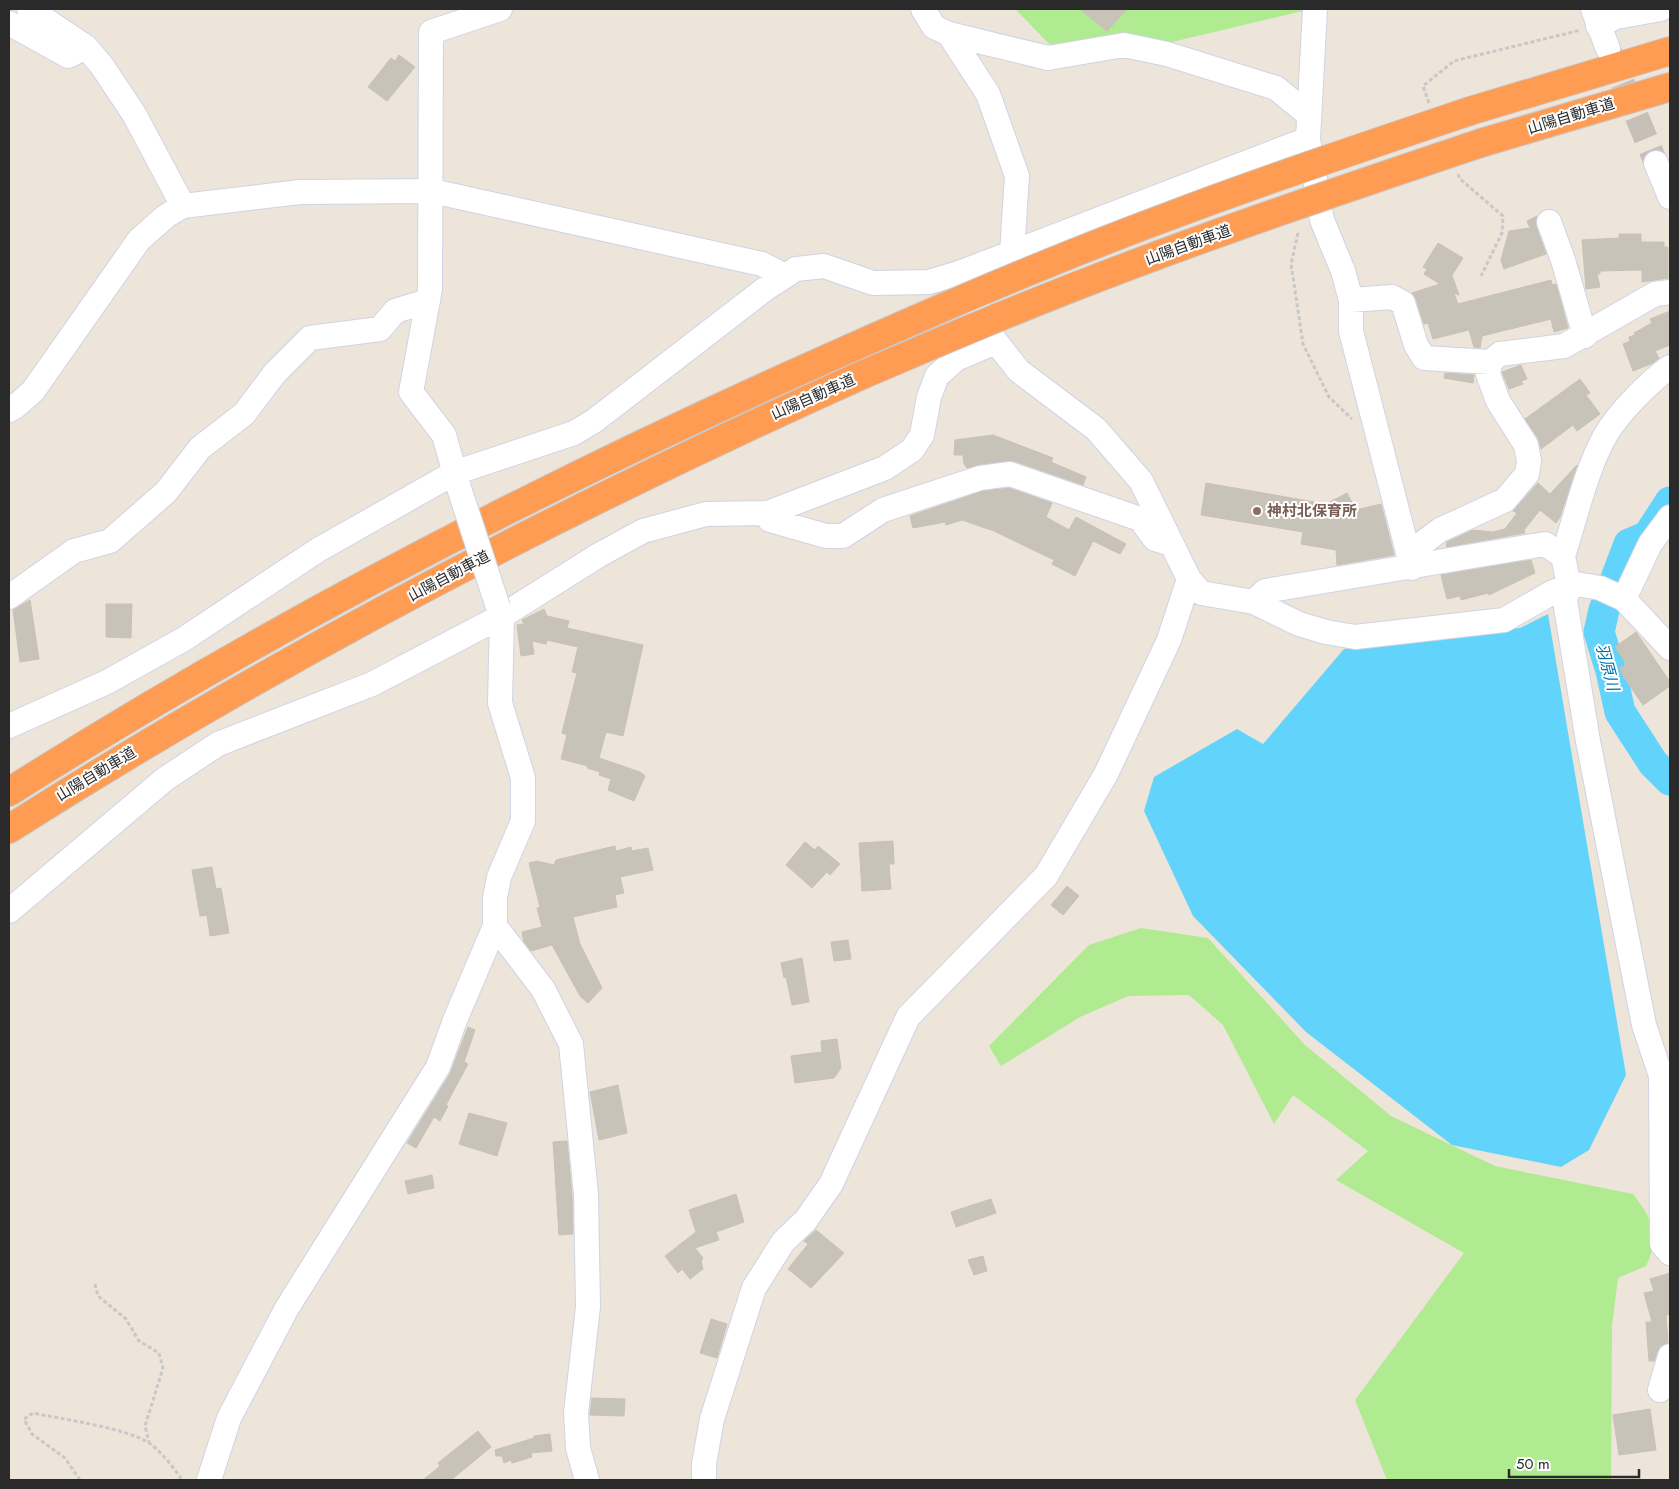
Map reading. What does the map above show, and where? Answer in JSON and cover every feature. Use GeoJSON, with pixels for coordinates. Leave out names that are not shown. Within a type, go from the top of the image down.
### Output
{"type":"FeatureCollection","features":[{"type":"Feature","properties":{"kind":"highway","name":"山陽自動車道"},"geometry":{"type":"LineString","coordinates":[[9,792],[240,654],[402,565],[595,466],[720,406],[850,348],[1006,280],[1159,220],[1307,166],[1470,112],[1670,51]]}},
{"type":"Feature","properties":{"kind":"highway","name":"山陽自動車道"},"geometry":{"type":"LineString","coordinates":[[9,828],[74,787],[255,681],[416,593],[608,493],[728,435],[862,375],[1019,308],[1328,194],[1482,143],[1670,87]]}},
{"type":"Feature","properties":{"kind":"street"},"geometry":{"type":"LineString","coordinates":[[29,9],[86,47],[102,66],[134,114],[183,206]]}},
{"type":"Feature","properties":{"kind":"street"},"geometry":{"type":"LineString","coordinates":[[209,1480],[229,1418],[287,1308],[438,1067],[455,1020],[495,926],[495,898],[499,877],[523,821],[523,778],[500,703],[500,612],[444,436],[411,392],[428,301],[432,192],[430,32],[500,9]]}},
{"type":"Feature","properties":{"kind":"street"},"geometry":{"type":"LineString","coordinates":[[923,9],[934,27],[949,34],[1048,58],[1124,45],[1167,54],[1276,88],[1309,115]]}},
{"type":"Feature","properties":{"kind":"street"},"geometry":{"type":"LineString","coordinates":[[1314,9],[1308,139],[1322,220],[1343,270],[1351,300],[1351,331],[1410,561]]}},
{"type":"Feature","properties":{"kind":"street"},"geometry":{"type":"LineString","coordinates":[[1608,49],[1596,17],[1616,17],[1661,9]]}},
{"type":"Feature","properties":{"kind":"street"},"geometry":{"type":"LineString","coordinates":[[9,23],[68,56],[86,47]]}},
{"type":"Feature","properties":{"kind":"street"},"geometry":{"type":"LineString","coordinates":[[949,34],[988,94],[1017,176],[1012,253]]}},
{"type":"Feature","properties":{"kind":"street"},"geometry":{"type":"LineString","coordinates":[[9,726],[107,682],[184,640],[318,550],[457,480],[574,433],[594,421],[796,269],[824,266],[873,283],[929,282],[959,273],[1308,139]]}},
{"type":"Feature","properties":{"kind":"street"},"geometry":{"type":"LineString","coordinates":[[1656,163],[1670,197]]}},
{"type":"Feature","properties":{"kind":"street"},"geometry":{"type":"LineString","coordinates":[[9,410],[33,390],[139,240],[166,216],[183,206],[300,192],[432,192],[762,264],[786,276]]}},
{"type":"Feature","properties":{"kind":"street"},"geometry":{"type":"LineString","coordinates":[[1549,222],[1563,260],[1585,336]]}},
{"type":"Feature","properties":{"kind":"street"},"geometry":{"type":"LineString","coordinates":[[959,273],[996,342],[1019,370],[1096,429],[1141,481],[1189,579],[1201,593],[1254,602],[1299,624],[1326,632],[1355,637],[1504,620],[1553,592],[1576,584],[1600,588],[1624,599],[1670,648]]}},
{"type":"Feature","properties":{"kind":"street"},"geometry":{"type":"LineString","coordinates":[[1410,561],[1440,530],[1504,500],[1527,474],[1526,445],[1498,401],[1488,374],[1490,362],[1500,354],[1564,346],[1585,336],[1655,294],[1670,292]]}},
{"type":"Feature","properties":{"kind":"street"},"geometry":{"type":"LineString","coordinates":[[1351,300],[1392,297],[1404,303],[1416,345],[1424,358],[1490,362]]}},
{"type":"Feature","properties":{"kind":"street"},"geometry":{"type":"LineString","coordinates":[[9,597],[74,551],[110,541],[166,492],[200,448],[244,414],[275,372],[310,338],[380,329],[394,310],[428,301]]}},
{"type":"Feature","properties":{"kind":"street"},"geometry":{"type":"LineString","coordinates":[[9,911],[165,778],[218,744],[372,684],[643,531],[706,514],[768,513],[885,468],[912,450],[922,435],[929,397],[937,376],[956,359],[996,342]]}},
{"type":"Feature","properties":{"kind":"street"},"geometry":{"type":"LineString","coordinates":[[1670,367],[1649,382],[1605,436],[1586,484],[1563,556],[1569,586],[1565,601],[1588,741],[1644,1025],[1661,1076],[1662,1244],[1670,1253]]}},
{"type":"Feature","properties":{"kind":"street"},"geometry":{"type":"LineString","coordinates":[[768,513],[770,520],[826,536],[843,536],[883,510],[980,478],[1010,474],[1140,519],[1155,539],[1172,544]]}},
{"type":"Feature","properties":{"kind":"street"},"geometry":{"type":"LineString","coordinates":[[1624,599],[1650,544],[1670,517]]}},
{"type":"Feature","properties":{"kind":"street"},"geometry":{"type":"LineString","coordinates":[[1254,602],[1266,591],[1410,561],[1545,544],[1563,556]]}},
{"type":"Feature","properties":{"kind":"street"},"geometry":{"type":"LineString","coordinates":[[704,1480],[704,1464],[712,1419],[754,1288],[783,1242],[806,1220],[831,1184],[908,1017],[1046,876],[1106,774],[1169,640],[1189,579]]}},
{"type":"Feature","properties":{"kind":"street"},"geometry":{"type":"LineString","coordinates":[[495,926],[543,989],[571,1044],[586,1194],[588,1306],[576,1413],[578,1448],[587,1480]]}},
{"type":"Feature","properties":{"kind":"street"},"geometry":{"type":"LineString","coordinates":[[1660,1390],[1670,1356]]}},
{"type":"Feature","properties":{"kind":"path"},"geometry":{"type":"LineString","coordinates":[[1298,233],[1291,264],[1303,344],[1329,397],[1365,430],[1379,439]]}},
{"type":"Feature","properties":{"kind":"path"},"geometry":{"type":"LineString","coordinates":[[94,1284],[98,1296],[126,1319],[139,1341],[159,1354],[163,1368],[145,1426],[149,1443]]}},
{"type":"Feature","properties":{"kind":"path"},"geometry":{"type":"LineString","coordinates":[[80,1480],[65,1458],[32,1434],[24,1419],[33,1413],[130,1434],[149,1443],[172,1466],[182,1480]]}},
{"type":"Feature","properties":{"kind":"green space"},"geometry":{"type":"Polygon","coordinates":[[[1015,9],[1311,9],[1071,66],[1015,9]]]}},
{"type":"Feature","properties":{"kind":"green space"},"geometry":{"type":"Polygon","coordinates":[[[1141,928],[1208,938],[1305,1045],[1391,1116],[1495,1166],[1633,1194],[1649,1219],[1652,1227],[1653,1245],[1646,1266],[1618,1278],[1612,1326],[1611,1480],[1387,1480],[1355,1400],[1464,1253],[1336,1180],[1368,1151],[1293,1095],[1274,1124],[1223,1025],[1189,995],[1128,996],[1080,1017],[1001,1066],[989,1046],[1089,945],[1141,928]]]}},
{"type":"Feature","properties":{"kind":"water"},"geometry":{"type":"Polygon","coordinates":[[[1548,614],[1626,1075],[1589,1150],[1561,1167],[1452,1145],[1306,1032],[1193,916],[1144,811],[1154,777],[1237,729],[1263,744],[1344,649],[1520,628],[1548,614]]]}},
{"type":"Feature","properties":{"kind":"building"},"geometry":{"type":"Polygon","coordinates":[[[1080,9],[1127,9],[1107,31],[1080,9]]]}},
{"type":"Feature","properties":{"kind":"building"},"geometry":{"type":"Polygon","coordinates":[[[399,55],[415,67],[387,101],[368,87],[391,58],[395,61],[399,55]]]}},
{"type":"Feature","properties":{"kind":"building"},"geometry":{"type":"Polygon","coordinates":[[[1537,216],[1536,226],[1546,254],[1504,269],[1501,260],[1509,231],[1530,228],[1527,221],[1537,216]]]}},
{"type":"Feature","properties":{"kind":"building"},"geometry":{"type":"Polygon","coordinates":[[[1619,234],[1641,234],[1641,242],[1664,242],[1664,247],[1668,247],[1668,278],[1642,282],[1642,270],[1600,271],[1600,274],[1597,274],[1600,287],[1586,289],[1582,240],[1619,238],[1619,234]]]}},
{"type":"Feature","properties":{"kind":"building"},"geometry":{"type":"Polygon","coordinates":[[[1438,243],[1463,258],[1452,275],[1459,295],[1454,293],[1458,304],[1551,280],[1552,285],[1556,284],[1568,328],[1554,332],[1551,319],[1482,336],[1480,348],[1474,347],[1469,330],[1433,339],[1428,323],[1424,324],[1416,299],[1412,293],[1440,284],[1424,274],[1427,269],[1423,267],[1438,243]]]}},
{"type":"Feature","properties":{"kind":"building"},"geometry":{"type":"Polygon","coordinates":[[[1670,311],[1670,345],[1655,351],[1659,358],[1653,363],[1633,371],[1623,344],[1630,341],[1629,337],[1635,335],[1634,333],[1652,323],[1650,319],[1670,311]]]}},
{"type":"Feature","properties":{"kind":"building"},"geometry":{"type":"Polygon","coordinates":[[[1521,365],[1527,379],[1521,381],[1523,384],[1509,389],[1502,372],[1521,365]]]}},
{"type":"Feature","properties":{"kind":"building"},"geometry":{"type":"Polygon","coordinates":[[[1445,373],[1474,375],[1473,383],[1444,378],[1445,373]]]}},
{"type":"Feature","properties":{"kind":"building"},"geometry":{"type":"Polygon","coordinates":[[[1580,379],[1590,393],[1586,395],[1600,414],[1577,431],[1573,425],[1541,449],[1538,438],[1525,419],[1580,379]]]}},
{"type":"Feature","properties":{"kind":"building"},"geometry":{"type":"Polygon","coordinates":[[[993,435],[1053,458],[1051,462],[1086,477],[1083,485],[1014,461],[967,468],[964,464],[963,455],[954,455],[955,440],[993,435]]]}},
{"type":"Feature","properties":{"kind":"building"},"geometry":{"type":"Polygon","coordinates":[[[1577,465],[1560,517],[1556,523],[1540,510],[1524,530],[1525,533],[1446,547],[1447,542],[1473,530],[1493,532],[1505,529],[1517,513],[1513,511],[1538,483],[1550,494],[1577,465]]]}},
{"type":"Feature","properties":{"kind":"building"},"geometry":{"type":"Polygon","coordinates":[[[1206,483],[1326,504],[1347,493],[1356,510],[1381,504],[1394,555],[1337,565],[1336,550],[1301,544],[1303,532],[1201,515],[1206,483]]]}},
{"type":"Feature","properties":{"kind":"building"},"geometry":{"type":"Polygon","coordinates":[[[1009,488],[1052,503],[1046,517],[1069,530],[1076,517],[1126,544],[1120,554],[1093,541],[1075,576],[1052,564],[1054,560],[994,531],[962,520],[946,525],[945,522],[913,528],[910,516],[983,491],[1009,488]]]}},
{"type":"Feature","properties":{"kind":"building"},"geometry":{"type":"Polygon","coordinates":[[[1531,560],[1535,573],[1489,595],[1488,593],[1461,600],[1460,596],[1447,599],[1441,575],[1531,560]]]}},
{"type":"Feature","properties":{"kind":"building"},"geometry":{"type":"Polygon","coordinates":[[[30,600],[39,659],[20,662],[13,610],[30,600]]]}},
{"type":"Feature","properties":{"kind":"building"},"geometry":{"type":"Polygon","coordinates":[[[106,604],[132,604],[131,638],[106,637],[106,604]]]}},
{"type":"Feature","properties":{"kind":"building"},"geometry":{"type":"Polygon","coordinates":[[[544,609],[547,616],[569,621],[567,628],[643,645],[623,736],[606,732],[599,758],[640,772],[645,776],[634,801],[608,790],[611,779],[599,775],[600,772],[587,768],[588,766],[561,759],[567,735],[562,733],[577,673],[572,672],[578,647],[547,640],[546,644],[532,641],[534,654],[521,656],[517,625],[524,624],[522,620],[544,609]]]}},
{"type":"Feature","properties":{"kind":"building"},"geometry":{"type":"Polygon","coordinates":[[[1636,632],[1670,682],[1670,686],[1643,705],[1623,676],[1620,667],[1627,665],[1615,647],[1636,632]]]}},
{"type":"Feature","properties":{"kind":"building"},"geometry":{"type":"Polygon","coordinates":[[[893,841],[894,864],[889,864],[891,889],[862,891],[859,843],[893,841]]]}},
{"type":"Feature","properties":{"kind":"building"},"geometry":{"type":"Polygon","coordinates":[[[805,842],[815,850],[818,846],[840,864],[830,875],[827,872],[812,888],[786,865],[805,842]]]}},
{"type":"Feature","properties":{"kind":"building"},"geometry":{"type":"Polygon","coordinates":[[[615,846],[616,851],[631,847],[632,851],[648,848],[653,870],[620,877],[624,893],[615,895],[617,907],[573,917],[580,944],[602,988],[588,1003],[580,996],[552,945],[531,951],[524,942],[522,932],[542,927],[537,908],[540,907],[529,863],[537,861],[554,865],[556,860],[615,846]]]}},
{"type":"Feature","properties":{"kind":"building"},"geometry":{"type":"Polygon","coordinates":[[[212,867],[216,889],[221,888],[229,933],[210,936],[207,915],[200,916],[192,870],[212,867]]]}},
{"type":"Feature","properties":{"kind":"building"},"geometry":{"type":"Polygon","coordinates":[[[1067,886],[1079,896],[1063,915],[1051,905],[1067,886]]]}},
{"type":"Feature","properties":{"kind":"building"},"geometry":{"type":"Polygon","coordinates":[[[848,940],[851,959],[834,961],[831,942],[848,940]]]}},
{"type":"Feature","properties":{"kind":"building"},"geometry":{"type":"Polygon","coordinates":[[[802,958],[809,1002],[792,1005],[781,963],[802,958]]]}},
{"type":"Feature","properties":{"kind":"building"},"geometry":{"type":"Polygon","coordinates":[[[468,1027],[475,1030],[464,1062],[468,1064],[446,1105],[448,1106],[440,1121],[434,1117],[416,1148],[407,1143],[450,1074],[468,1027]]]}},
{"type":"Feature","properties":{"kind":"building"},"geometry":{"type":"Polygon","coordinates":[[[837,1039],[841,1068],[834,1078],[795,1083],[791,1056],[822,1052],[821,1041],[837,1039]]]}},
{"type":"Feature","properties":{"kind":"building"},"geometry":{"type":"Polygon","coordinates":[[[618,1085],[627,1133],[599,1140],[590,1092],[618,1085]]]}},
{"type":"Feature","properties":{"kind":"building"},"geometry":{"type":"Polygon","coordinates":[[[469,1113],[507,1123],[497,1156],[459,1144],[469,1113]]]}},
{"type":"Feature","properties":{"kind":"building"},"geometry":{"type":"Polygon","coordinates":[[[567,1141],[572,1195],[573,1234],[559,1235],[553,1142],[567,1141]]]}},
{"type":"Feature","properties":{"kind":"building"},"geometry":{"type":"Polygon","coordinates":[[[432,1175],[434,1188],[408,1194],[405,1181],[432,1175]]]}},
{"type":"Feature","properties":{"kind":"building"},"geometry":{"type":"Polygon","coordinates":[[[736,1194],[744,1222],[716,1232],[719,1240],[695,1248],[703,1258],[701,1261],[703,1269],[690,1279],[682,1269],[678,1273],[665,1256],[696,1232],[689,1210],[736,1194]]]}},
{"type":"Feature","properties":{"kind":"building"},"geometry":{"type":"Polygon","coordinates":[[[991,1199],[996,1213],[956,1227],[951,1212],[991,1199]]]}},
{"type":"Feature","properties":{"kind":"building"},"geometry":{"type":"Polygon","coordinates":[[[816,1230],[844,1253],[811,1288],[788,1269],[808,1244],[804,1241],[816,1230]]]}},
{"type":"Feature","properties":{"kind":"building"},"geometry":{"type":"Polygon","coordinates":[[[983,1256],[987,1271],[974,1275],[968,1260],[983,1256]]]}},
{"type":"Feature","properties":{"kind":"building"},"geometry":{"type":"Polygon","coordinates":[[[1670,1273],[1670,1314],[1666,1315],[1668,1343],[1660,1346],[1654,1361],[1649,1361],[1646,1322],[1652,1322],[1644,1293],[1654,1291],[1650,1279],[1670,1273]]]}},
{"type":"Feature","properties":{"kind":"building"},"geometry":{"type":"Polygon","coordinates":[[[711,1319],[727,1324],[717,1358],[700,1353],[711,1319]]]}},
{"type":"Feature","properties":{"kind":"building"},"geometry":{"type":"Polygon","coordinates":[[[592,1398],[625,1399],[624,1416],[590,1415],[592,1398]]]}},
{"type":"Feature","properties":{"kind":"building"},"geometry":{"type":"Polygon","coordinates":[[[1650,1409],[1656,1450],[1619,1455],[1613,1415],[1650,1409]]]}},
{"type":"Feature","properties":{"kind":"building"},"geometry":{"type":"Polygon","coordinates":[[[478,1431],[491,1447],[451,1480],[423,1480],[440,1466],[438,1463],[478,1431]]]}},
{"type":"Feature","properties":{"kind":"building"},"geometry":{"type":"Polygon","coordinates":[[[550,1434],[552,1451],[531,1453],[532,1457],[512,1463],[511,1460],[504,1463],[502,1456],[496,1456],[495,1450],[534,1438],[534,1436],[550,1434]]]}},
{"type":"Feature","properties":{"kind":"waterway","name":"羽原川"},"geometry":{"type":"LineString","coordinates":[[1670,502],[1648,536],[1629,544],[1604,610],[1599,632],[1611,671],[1620,712],[1653,763],[1670,780]]}},
{"type":"Feature","properties":{"kind":"tunnel"},"geometry":{"type":"LineString","coordinates":[[1609,50],[1656,163]]}},
{"type":"Feature","properties":{"kind":"place","name":"神村北保育所"},"geometry":{"type":"Point","coordinates":[1257,511]}}]}
